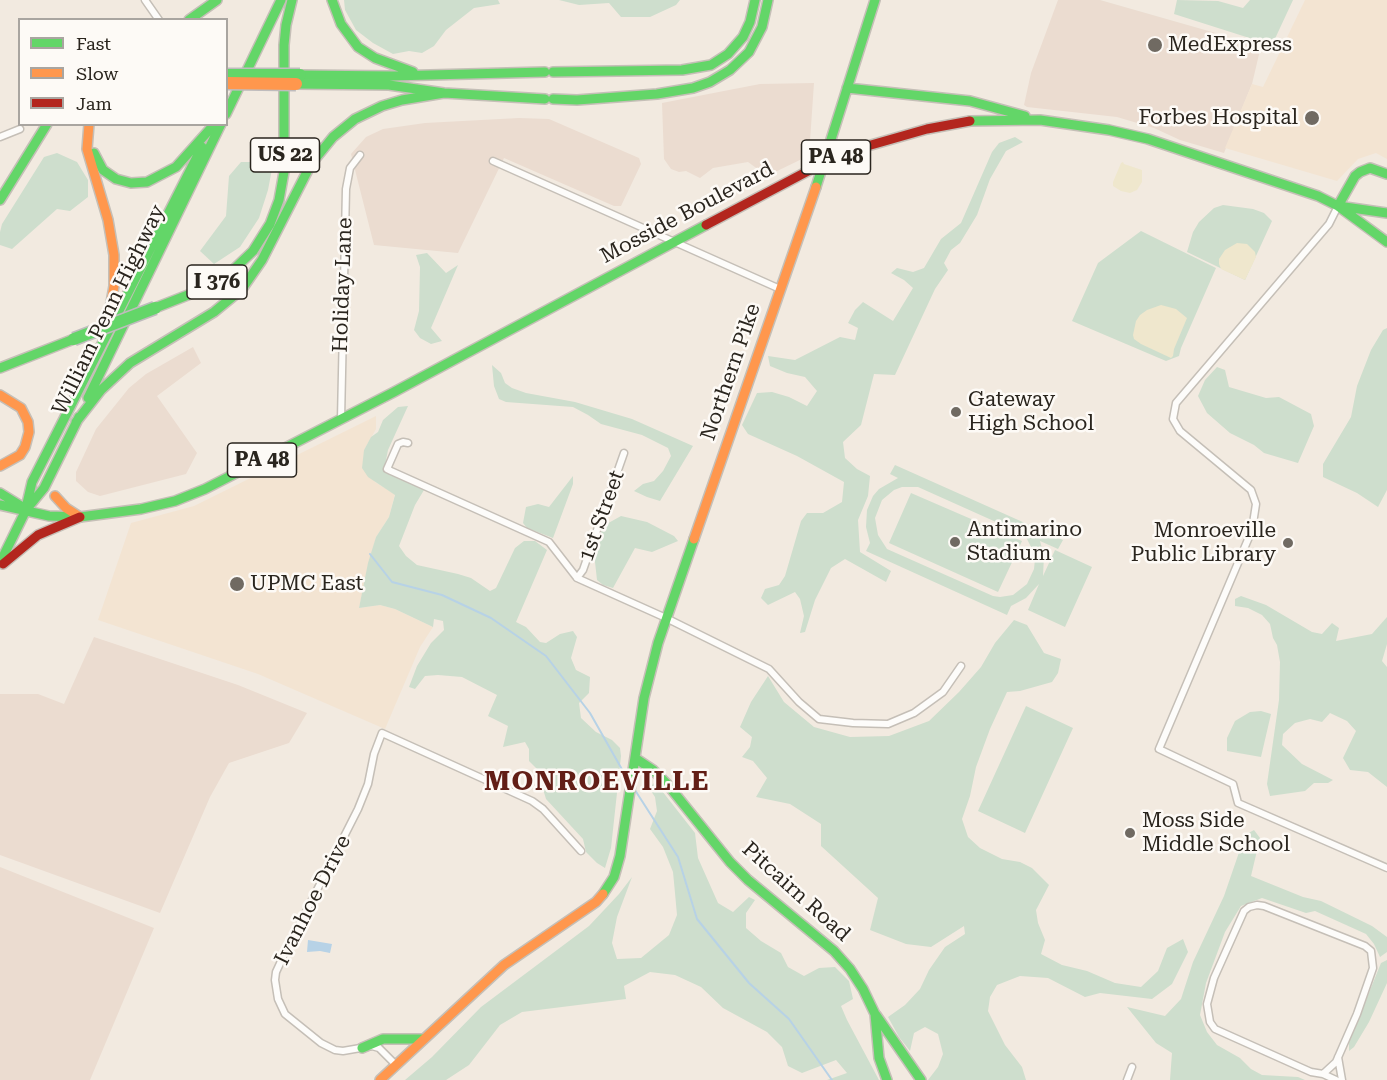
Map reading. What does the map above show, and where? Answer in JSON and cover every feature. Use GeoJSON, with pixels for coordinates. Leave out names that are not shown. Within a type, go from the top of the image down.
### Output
{"type":"FeatureCollection","features":[{"type":"Feature","properties":{"kind":"main road"},"geometry":{"type":"LineString","coordinates":[[192,18],[217,0]]}},
{"type":"Feature","properties":{"kind":"main road"},"geometry":{"type":"LineString","coordinates":[[228,93],[274,0]]}},
{"type":"Feature","properties":{"kind":"main road"},"geometry":{"type":"LineString","coordinates":[[228,110],[281,0]]}},
{"type":"Feature","properties":{"kind":"main road","name":"US 22"},"geometry":{"type":"LineString","coordinates":[[264,236],[283,181],[285,162],[284,34],[292,0]]}},
{"type":"Feature","properties":{"kind":"main road"},"geometry":{"type":"LineString","coordinates":[[332,0],[344,30],[358,47],[375,58],[423,75]]}},
{"type":"Feature","properties":{"kind":"main road"},"geometry":{"type":"LineString","coordinates":[[228,83],[423,75],[682,70],[711,65],[728,54],[743,37],[750,22],[755,0]]}},
{"type":"Feature","properties":{"kind":"main road"},"geometry":{"type":"LineString","coordinates":[[228,75],[389,85],[444,93],[549,99],[577,100],[664,93],[693,88],[710,82],[730,70],[749,52],[762,27],[768,0]]}},
{"type":"Feature","properties":{"kind":"main road","name":"Northern Pike"},"geometry":{"type":"LineString","coordinates":[[380,1080],[504,965],[583,912],[610,886],[618,867],[644,698],[666,618],[825,162],[875,0]]}},
{"type":"Feature","properties":{"kind":"main road"},"geometry":{"type":"LineString","coordinates":[[847,88],[970,101],[1040,120]]}},
{"type":"Feature","properties":{"kind":"main road"},"geometry":{"type":"LineString","coordinates":[[264,236],[297,190],[322,149],[355,119],[392,102],[444,93]]}},
{"type":"Feature","properties":{"kind":"main road","name":"Mosside Boulevard"},"geometry":{"type":"LineString","coordinates":[[0,505],[50,516],[80,517],[141,509],[189,496],[222,482],[825,162],[867,146],[927,129],[977,120],[1040,120],[1105,129],[1148,140],[1290,186],[1338,206],[1387,242]]}},
{"type":"Feature","properties":{"kind":"main road"},"geometry":{"type":"LineString","coordinates":[[0,200],[46,126]]}},
{"type":"Feature","properties":{"kind":"main road"},"geometry":{"type":"LineString","coordinates":[[30,151],[53,126]]}},
{"type":"Feature","properties":{"kind":"main road"},"geometry":{"type":"LineString","coordinates":[[89,126],[87,149],[108,220],[114,255],[113,296],[102,342]]}},
{"type":"Feature","properties":{"kind":"main road"},"geometry":{"type":"LineString","coordinates":[[95,126],[92,144],[97,161],[111,176],[131,183],[152,180],[170,171],[187,157],[215,126]]}},
{"type":"Feature","properties":{"kind":"main road","name":"William Penn Highway"},"geometry":{"type":"LineString","coordinates":[[0,565],[26,510],[32,482],[215,126]]}},
{"type":"Feature","properties":{"kind":"main road","name":"William Penn Highway"},"geometry":{"type":"LineString","coordinates":[[26,510],[44,488],[215,126]]}},
{"type":"Feature","properties":{"kind":"main road"},"geometry":{"type":"LineString","coordinates":[[1387,174],[1370,168],[1360,172],[1355,176],[1338,206],[1387,213]]}},
{"type":"Feature","properties":{"kind":"main road"},"geometry":{"type":"LineString","coordinates":[[76,422],[101,390],[130,363],[214,312],[242,288],[262,260],[297,190]]}},
{"type":"Feature","properties":{"kind":"main road","name":"I 376"},"geometry":{"type":"LineString","coordinates":[[0,368],[198,291],[223,277],[246,258],[264,236]]}},
{"type":"Feature","properties":{"kind":"main road"},"geometry":{"type":"LineString","coordinates":[[0,395],[21,408],[28,422],[29,432],[20,455],[0,466]]}},
{"type":"Feature","properties":{"kind":"main road"},"geometry":{"type":"LineString","coordinates":[[51,473],[55,496],[66,508],[80,517]]}},
{"type":"Feature","properties":{"kind":"main road"},"geometry":{"type":"LineString","coordinates":[[0,493],[26,510]]}},
{"type":"Feature","properties":{"kind":"main road"},"geometry":{"type":"LineString","coordinates":[[0,565],[38,535],[80,517]]}},
{"type":"Feature","properties":{"kind":"main road","name":"Pitcairn Road"},"geometry":{"type":"LineString","coordinates":[[635,758],[653,770],[668,785],[730,862],[748,880],[834,951],[850,969],[875,1014],[879,1058],[887,1080]]}},
{"type":"Feature","properties":{"kind":"main road"},"geometry":{"type":"LineString","coordinates":[[875,1014],[921,1080]]}},
{"type":"Feature","properties":{"kind":"main road"},"geometry":{"type":"LineString","coordinates":[[362,1048],[389,1038],[423,1039]]}},
{"type":"Feature","properties":{"kind":"street"},"geometry":{"type":"LineString","coordinates":[[145,0],[158,18]]}},
{"type":"Feature","properties":{"kind":"street"},"geometry":{"type":"LineString","coordinates":[[0,137],[20,129]]}},
{"type":"Feature","properties":{"kind":"street","name":"Holiday Lane"},"geometry":{"type":"LineString","coordinates":[[341,418],[346,189],[350,168],[360,155]]}},
{"type":"Feature","properties":{"kind":"street"},"geometry":{"type":"LineString","coordinates":[[493,161],[780,290]]}},
{"type":"Feature","properties":{"kind":"street"},"geometry":{"type":"LineString","coordinates":[[1338,206],[1329,224],[1176,403],[1173,419],[1180,431],[1251,490],[1256,504],[1251,530],[1159,749],[1233,784],[1238,803],[1387,868]]}},
{"type":"Feature","properties":{"kind":"street"},"geometry":{"type":"LineString","coordinates":[[408,444],[403,442],[398,444],[387,469],[549,542],[577,578],[666,618],[769,669],[799,702],[819,719],[888,724],[914,713],[943,692],[961,666]]}},
{"type":"Feature","properties":{"kind":"street","name":"1st Street"},"geometry":{"type":"LineString","coordinates":[[577,578],[583,570],[624,453]]}},
{"type":"Feature","properties":{"kind":"street","name":"Ivanhoe Drive"},"geometry":{"type":"LineString","coordinates":[[395,1064],[379,1048],[335,1050],[321,1043],[294,1022],[281,1006],[275,980],[283,957],[358,809],[368,784],[382,733],[532,801],[543,809],[581,851]]}},
{"type":"Feature","properties":{"kind":"street"},"geometry":{"type":"LineString","coordinates":[[1323,1074],[1338,1057],[1373,968],[1371,951],[1365,946],[1264,906],[1249,907],[1237,923],[1214,978],[1207,1004],[1210,1022],[1215,1029],[1311,1072],[1336,1080]]}},
{"type":"Feature","properties":{"kind":"street"},"geometry":{"type":"LineString","coordinates":[[1338,1057],[1342,1080]]}},
{"type":"Feature","properties":{"kind":"street"},"geometry":{"type":"LineString","coordinates":[[1127,1080],[1132,1067]]}},
{"type":"Feature","properties":{"kind":"shaded area"},"geometry":{"type":"Polygon","coordinates":[[[1058,0],[1100,0],[1261,46],[1252,84],[1224,153],[1117,117],[1024,105],[1031,73],[1058,0]]]}},
{"type":"Feature","properties":{"kind":"shaded area","name":"Forbes Hospital"},"geometry":{"type":"Polygon","coordinates":[[[1305,0],[1387,0],[1387,159],[1376,153],[1358,159],[1337,181],[1225,148],[1252,84],[1263,87],[1305,0]]]}},
{"type":"Feature","properties":{"kind":"shaded area"},"geometry":{"type":"Polygon","coordinates":[[[814,83],[810,141],[806,157],[771,174],[759,170],[748,162],[713,168],[700,178],[686,171],[679,172],[671,169],[664,159],[662,103],[760,84],[814,83]]]}},
{"type":"Feature","properties":{"kind":"shaded area"},"geometry":{"type":"Polygon","coordinates":[[[519,118],[549,119],[639,158],[641,164],[621,206],[614,206],[504,158],[458,253],[374,245],[351,154],[366,137],[383,129],[425,123],[519,118]]]}},
{"type":"Feature","properties":{"kind":"shaded area"},"geometry":{"type":"Polygon","coordinates":[[[193,347],[201,363],[157,396],[197,453],[186,474],[100,496],[88,492],[76,481],[76,472],[96,429],[129,388],[146,374],[193,347]]]}},
{"type":"Feature","properties":{"kind":"shaded area","name":"UPMC East"},"geometry":{"type":"Polygon","coordinates":[[[376,416],[376,429],[364,450],[375,482],[395,494],[389,517],[376,537],[359,608],[380,605],[395,609],[433,627],[420,647],[385,729],[258,674],[98,620],[131,523],[194,506],[376,416]]]}},
{"type":"Feature","properties":{"kind":"shaded area"},"geometry":{"type":"Polygon","coordinates":[[[94,637],[238,685],[307,713],[289,743],[229,763],[210,797],[160,913],[0,855],[0,694],[38,694],[64,704],[94,637]]]}},
{"type":"Feature","properties":{"kind":"shaded area"},"geometry":{"type":"Polygon","coordinates":[[[0,867],[154,928],[90,1080],[0,1080],[0,867]]]}},
{"type":"Feature","properties":{"kind":"green space"},"geometry":{"type":"Polygon","coordinates":[[[344,0],[498,0],[500,4],[474,8],[446,30],[434,46],[422,53],[409,51],[393,54],[356,30],[345,10],[344,0]]]}},
{"type":"Feature","properties":{"kind":"green space"},"geometry":{"type":"Polygon","coordinates":[[[559,0],[680,0],[676,5],[650,17],[621,17],[609,3],[579,5],[559,0]]]}},
{"type":"Feature","properties":{"kind":"green space"},"geometry":{"type":"Polygon","coordinates":[[[1177,0],[1218,1],[1243,8],[1250,0],[1293,0],[1273,43],[1262,42],[1174,14],[1177,0]]]}},
{"type":"Feature","properties":{"kind":"green space"},"geometry":{"type":"Polygon","coordinates":[[[1015,137],[1023,142],[1006,151],[990,179],[977,215],[960,243],[951,250],[944,263],[948,270],[935,289],[895,375],[874,374],[861,425],[843,442],[845,458],[857,469],[870,476],[868,496],[858,520],[860,552],[891,571],[886,582],[845,559],[831,568],[815,600],[805,632],[800,633],[804,616],[800,599],[795,592],[768,605],[761,598],[765,589],[779,585],[785,576],[801,521],[807,513],[823,513],[842,502],[844,482],[797,456],[748,434],[742,425],[757,393],[772,392],[807,406],[817,391],[805,377],[770,366],[768,356],[795,360],[840,337],[855,340],[858,328],[848,323],[855,310],[863,302],[893,321],[913,288],[891,273],[897,268],[913,272],[924,268],[941,239],[961,223],[992,152],[999,143],[1015,137]]]}},
{"type":"Feature","properties":{"kind":"green space"},"geometry":{"type":"Polygon","coordinates":[[[57,153],[77,162],[88,180],[88,197],[70,211],[57,209],[12,249],[0,245],[2,224],[44,157],[57,153]]]}},
{"type":"Feature","properties":{"kind":"green space"},"geometry":{"type":"Polygon","coordinates":[[[241,162],[261,162],[272,169],[268,190],[259,218],[240,247],[214,264],[200,251],[226,216],[229,176],[241,162]]]}},
{"type":"Feature","properties":{"kind":"green space"},"geometry":{"type":"Polygon","coordinates":[[[1223,205],[1253,209],[1264,213],[1272,221],[1245,280],[1187,252],[1193,232],[1199,222],[1214,208],[1223,205]]]}},
{"type":"Feature","properties":{"kind":"green space"},"geometry":{"type":"Polygon","coordinates":[[[1141,231],[1216,268],[1179,356],[1166,361],[1072,321],[1098,263],[1141,231]]]}},
{"type":"Feature","properties":{"kind":"green space"},"geometry":{"type":"Polygon","coordinates":[[[427,253],[446,273],[458,265],[431,328],[442,341],[431,344],[420,338],[414,330],[419,311],[420,267],[416,255],[427,253]]]}},
{"type":"Feature","properties":{"kind":"green space"},"geometry":{"type":"Polygon","coordinates":[[[1387,328],[1387,490],[1378,507],[1357,493],[1323,477],[1323,464],[1351,417],[1357,386],[1371,350],[1383,330],[1387,328]]]}},
{"type":"Feature","properties":{"kind":"green space"},"geometry":{"type":"Polygon","coordinates":[[[492,365],[501,373],[505,383],[512,388],[526,393],[575,402],[632,419],[693,446],[660,501],[647,497],[634,491],[643,484],[654,481],[663,471],[671,456],[668,448],[642,435],[601,424],[573,407],[506,402],[499,399],[494,386],[492,365]]]}},
{"type":"Feature","properties":{"kind":"green space"},"geometry":{"type":"Polygon","coordinates":[[[1217,367],[1225,370],[1229,387],[1266,398],[1279,397],[1311,414],[1314,426],[1298,463],[1264,453],[1254,445],[1230,433],[1207,413],[1198,396],[1205,380],[1217,367]]]}},
{"type":"Feature","properties":{"kind":"green space"},"geometry":{"type":"Polygon","coordinates":[[[408,406],[388,450],[384,470],[424,490],[415,505],[399,546],[406,556],[417,565],[471,578],[490,591],[496,588],[515,548],[524,541],[535,541],[547,550],[516,622],[526,627],[540,642],[546,643],[560,634],[573,631],[577,637],[571,658],[576,670],[590,677],[589,693],[579,703],[581,718],[596,732],[612,740],[620,748],[611,848],[605,868],[586,852],[583,839],[546,799],[543,789],[547,779],[529,761],[529,749],[525,742],[503,747],[508,726],[488,716],[497,695],[462,677],[425,676],[415,689],[409,687],[417,666],[431,643],[444,630],[443,621],[434,619],[433,627],[395,609],[380,605],[359,608],[376,537],[389,517],[395,495],[368,477],[362,468],[364,450],[371,437],[378,432],[383,420],[398,407],[408,406]]]}},
{"type":"Feature","properties":{"kind":"green space"},"geometry":{"type":"Polygon","coordinates":[[[895,465],[1063,540],[1058,549],[1040,541],[1044,556],[1043,576],[1055,550],[1092,567],[1065,627],[1028,610],[1039,584],[1026,598],[1011,606],[1007,615],[866,551],[870,543],[866,527],[867,510],[879,489],[898,478],[890,474],[895,465]],[[902,487],[894,490],[882,500],[875,518],[878,535],[887,549],[993,596],[1013,595],[1027,584],[1034,569],[1035,559],[1025,535],[918,487],[902,487]]]}},
{"type":"Feature","properties":{"kind":"green space"},"geometry":{"type":"Polygon","coordinates":[[[573,476],[573,484],[553,538],[527,528],[523,523],[526,507],[538,504],[549,507],[573,476]]]}},
{"type":"Feature","properties":{"kind":"green space","name":"Antimarino Stadium"},"geometry":{"type":"Polygon","coordinates":[[[911,493],[1022,541],[998,592],[889,543],[911,493]]]}},
{"type":"Feature","properties":{"kind":"green space"},"geometry":{"type":"Polygon","coordinates":[[[621,516],[647,522],[674,536],[678,541],[652,552],[635,548],[613,588],[597,580],[594,553],[603,526],[621,516]]]}},
{"type":"Feature","properties":{"kind":"green space"},"geometry":{"type":"Polygon","coordinates":[[[1241,596],[1266,605],[1312,632],[1322,634],[1332,623],[1339,628],[1336,641],[1372,634],[1387,617],[1387,644],[1382,661],[1387,667],[1387,787],[1368,772],[1350,770],[1343,758],[1356,731],[1347,721],[1330,713],[1322,722],[1310,719],[1295,723],[1283,734],[1282,745],[1302,764],[1333,780],[1328,783],[1314,783],[1305,791],[1270,796],[1267,784],[1279,700],[1280,662],[1270,624],[1262,615],[1248,608],[1235,606],[1235,599],[1241,596]]]}},
{"type":"Feature","properties":{"kind":"green space"},"geometry":{"type":"Polygon","coordinates":[[[1014,620],[1027,625],[1044,653],[1061,659],[1058,673],[1052,682],[1020,691],[1007,692],[976,767],[962,819],[968,837],[980,848],[1002,859],[1020,862],[1032,868],[1049,885],[1036,910],[1038,923],[1045,940],[1041,954],[1062,965],[1087,971],[1115,983],[1141,987],[1158,971],[1167,948],[1183,939],[1188,952],[1172,984],[1152,999],[1100,993],[1085,997],[1048,978],[1020,976],[997,985],[990,997],[988,1011],[1005,1045],[1022,1067],[1026,1080],[928,1080],[938,1067],[943,1054],[938,1034],[925,1027],[914,1033],[910,1051],[888,1017],[905,1005],[920,989],[929,970],[945,947],[965,934],[964,926],[931,947],[906,944],[870,930],[878,898],[821,846],[821,824],[790,804],[756,797],[767,778],[753,761],[742,757],[750,747],[752,737],[740,727],[751,702],[768,676],[784,702],[814,727],[850,737],[889,736],[929,721],[981,667],[995,643],[1014,620]]]}},
{"type":"Feature","properties":{"kind":"green space"},"geometry":{"type":"Polygon","coordinates":[[[1026,706],[1073,728],[1025,833],[978,811],[1026,706]]]}},
{"type":"Feature","properties":{"kind":"green space"},"geometry":{"type":"Polygon","coordinates":[[[1261,711],[1271,714],[1261,757],[1227,751],[1227,738],[1235,721],[1250,712],[1261,711]]]}},
{"type":"Feature","properties":{"kind":"green space"},"geometry":{"type":"Polygon","coordinates":[[[655,782],[695,833],[698,858],[718,903],[733,912],[749,897],[755,900],[746,913],[746,928],[761,941],[781,953],[788,967],[804,976],[819,968],[835,967],[849,981],[853,999],[841,1006],[879,1080],[827,1080],[847,1073],[836,1060],[802,1073],[788,1066],[782,1047],[767,1032],[723,1008],[701,987],[675,975],[650,972],[624,986],[626,999],[522,1012],[500,1025],[469,1065],[446,1080],[405,1080],[432,1057],[481,1007],[589,926],[632,877],[617,917],[612,943],[617,959],[641,958],[669,935],[677,915],[675,893],[673,872],[663,847],[650,829],[657,811],[655,797],[649,788],[655,782]]]}},
{"type":"Feature","properties":{"kind":"green space"},"geometry":{"type":"Polygon","coordinates":[[[1254,830],[1260,838],[1251,876],[1303,897],[1321,901],[1372,926],[1387,937],[1387,952],[1380,957],[1366,934],[1315,911],[1306,913],[1262,898],[1241,906],[1225,932],[1206,983],[1200,1015],[1207,1032],[1217,1045],[1240,1058],[1251,1069],[1262,1075],[1298,1077],[1305,1080],[1170,1080],[1172,1053],[1156,1043],[1127,1007],[1165,1016],[1181,999],[1193,962],[1224,896],[1245,835],[1254,830]]]}},
{"type":"Feature","properties":{"kind":"green space"},"geometry":{"type":"Polygon","coordinates":[[[1387,960],[1387,983],[1369,1022],[1354,1047],[1349,1051],[1349,1042],[1381,963],[1387,960]]]}},
{"type":"Feature","properties":{"kind":"sand"},"geometry":{"type":"Polygon","coordinates":[[[1123,162],[1142,170],[1142,182],[1137,190],[1130,193],[1113,186],[1123,162]]]}},
{"type":"Feature","properties":{"kind":"sand"},"geometry":{"type":"Polygon","coordinates":[[[1237,243],[1247,244],[1255,252],[1256,257],[1245,280],[1221,269],[1219,264],[1219,259],[1225,250],[1237,243]]]}},
{"type":"Feature","properties":{"kind":"sand"},"geometry":{"type":"Polygon","coordinates":[[[1161,305],[1176,309],[1187,318],[1171,358],[1141,344],[1134,339],[1133,335],[1140,315],[1161,305]]]}},
{"type":"Feature","properties":{"kind":"water"},"geometry":{"type":"Polygon","coordinates":[[[308,940],[332,944],[330,953],[307,952],[308,940]]]}},
{"type":"Feature","properties":{"kind":"waterway"},"geometry":{"type":"LineString","coordinates":[[370,554],[392,582],[442,595],[491,618],[546,656],[590,713],[628,780]]}},
{"type":"Feature","properties":{"kind":"waterway"},"geometry":{"type":"LineString","coordinates":[[633,787],[678,857],[697,919],[749,983],[789,1019],[832,1080]]}},
{"type":"Feature","properties":{"kind":"traffic: fast"},"geometry":{"type":"LineString","coordinates":[[192,18],[217,0]]}},
{"type":"Feature","properties":{"kind":"traffic: fast"},"geometry":{"type":"LineString","coordinates":[[228,110],[281,0]]}},
{"type":"Feature","properties":{"kind":"traffic: fast"},"geometry":{"type":"LineString","coordinates":[[155,308],[198,291],[231,272],[253,251],[270,224],[279,200],[284,172],[284,45],[292,0]]}},
{"type":"Feature","properties":{"kind":"traffic: fast"},"geometry":{"type":"LineString","coordinates":[[332,0],[341,24],[358,47],[375,58],[413,72]]}},
{"type":"Feature","properties":{"kind":"traffic: fast"},"geometry":{"type":"LineString","coordinates":[[553,72],[682,70],[711,65],[728,54],[743,37],[750,22],[755,0]]}},
{"type":"Feature","properties":{"kind":"traffic: fast"},"geometry":{"type":"LineString","coordinates":[[553,99],[577,100],[657,94],[693,88],[710,82],[730,70],[749,52],[762,27],[768,0]]}},
{"type":"Feature","properties":{"kind":"traffic: fast"},"geometry":{"type":"LineString","coordinates":[[816,187],[875,0]]}},
{"type":"Feature","properties":{"kind":"traffic: fast"},"geometry":{"type":"LineString","coordinates":[[300,75],[392,76],[545,72]]}},
{"type":"Feature","properties":{"kind":"traffic: fast"},"geometry":{"type":"LineString","coordinates":[[228,75],[300,75]]}},
{"type":"Feature","properties":{"kind":"traffic: fast"},"geometry":{"type":"LineString","coordinates":[[296,84],[389,85],[444,93],[545,99]]}},
{"type":"Feature","properties":{"kind":"traffic: fast"},"geometry":{"type":"LineString","coordinates":[[847,88],[970,101],[1025,116]]}},
{"type":"Feature","properties":{"kind":"traffic: fast"},"geometry":{"type":"LineString","coordinates":[[76,422],[101,390],[130,363],[214,312],[242,289],[262,260],[311,164],[333,137],[355,119],[382,106],[444,93]]}},
{"type":"Feature","properties":{"kind":"traffic: fast"},"geometry":{"type":"LineString","coordinates":[[970,121],[1040,120],[1109,130],[1148,139],[1318,196],[1338,206],[1387,242]]}},
{"type":"Feature","properties":{"kind":"traffic: fast"},"geometry":{"type":"LineString","coordinates":[[0,200],[46,126]]}},
{"type":"Feature","properties":{"kind":"traffic: fast"},"geometry":{"type":"LineString","coordinates":[[88,398],[220,126]]}},
{"type":"Feature","properties":{"kind":"traffic: fast"},"geometry":{"type":"LineString","coordinates":[[94,153],[103,170],[116,179],[131,183],[147,182],[176,167],[211,128]]}},
{"type":"Feature","properties":{"kind":"traffic: fast"},"geometry":{"type":"LineString","coordinates":[[26,508],[32,482],[202,147]]}},
{"type":"Feature","properties":{"kind":"traffic: fast"},"geometry":{"type":"LineString","coordinates":[[1387,174],[1370,168],[1360,172],[1355,176],[1338,206],[1387,213]]}},
{"type":"Feature","properties":{"kind":"traffic: fast"},"geometry":{"type":"LineString","coordinates":[[0,505],[49,516],[80,517],[141,509],[175,501],[205,489],[394,392],[706,225]]}},
{"type":"Feature","properties":{"kind":"traffic: fast"},"geometry":{"type":"LineString","coordinates":[[74,339],[155,308]]}},
{"type":"Feature","properties":{"kind":"traffic: fast"},"geometry":{"type":"LineString","coordinates":[[0,368],[74,339]]}},
{"type":"Feature","properties":{"kind":"traffic: fast"},"geometry":{"type":"LineString","coordinates":[[0,563],[26,510],[44,488],[79,417]]}},
{"type":"Feature","properties":{"kind":"traffic: fast"},"geometry":{"type":"LineString","coordinates":[[0,493],[21,506]]}},
{"type":"Feature","properties":{"kind":"traffic: fast"},"geometry":{"type":"LineString","coordinates":[[603,894],[614,877],[620,856],[644,698],[658,643],[694,539]]}},
{"type":"Feature","properties":{"kind":"traffic: fast"},"geometry":{"type":"LineString","coordinates":[[635,758],[653,770],[668,785],[730,862],[748,880],[834,951],[850,969],[875,1014],[879,1058],[887,1080]]}},
{"type":"Feature","properties":{"kind":"traffic: fast"},"geometry":{"type":"LineString","coordinates":[[876,1015],[921,1080]]}},
{"type":"Feature","properties":{"kind":"traffic: fast"},"geometry":{"type":"LineString","coordinates":[[362,1048],[383,1039],[423,1039]]}},
{"type":"Feature","properties":{"kind":"traffic: slow"},"geometry":{"type":"LineString","coordinates":[[228,83],[296,84]]}},
{"type":"Feature","properties":{"kind":"traffic: slow"},"geometry":{"type":"LineString","coordinates":[[89,126],[87,149],[108,220],[114,255],[114,286],[108,320]]}},
{"type":"Feature","properties":{"kind":"traffic: slow"},"geometry":{"type":"LineString","coordinates":[[694,539],[816,187]]}},
{"type":"Feature","properties":{"kind":"traffic: slow"},"geometry":{"type":"LineString","coordinates":[[0,395],[21,408],[28,422],[29,432],[20,455],[0,466]]}},
{"type":"Feature","properties":{"kind":"traffic: slow"},"geometry":{"type":"LineString","coordinates":[[55,496],[66,508],[80,517]]}},
{"type":"Feature","properties":{"kind":"traffic: slow"},"geometry":{"type":"LineString","coordinates":[[380,1080],[504,965],[596,902],[603,894]]}},
{"type":"Feature","properties":{"kind":"traffic: jam"},"geometry":{"type":"LineString","coordinates":[[706,225],[825,162],[857,149],[927,129],[970,121]]}},
{"type":"Feature","properties":{"kind":"traffic: jam"},"geometry":{"type":"LineString","coordinates":[[3,564],[38,535],[80,517]]}},
{"type":"Feature","properties":{"kind":"place","name":"MedExpress"},"geometry":{"type":"Point","coordinates":[1155,45]}},
{"type":"Feature","properties":{"kind":"place","name":"Forbes Hospital"},"geometry":{"type":"Point","coordinates":[1312,118]}},
{"type":"Feature","properties":{"kind":"place","name":"Gateway High School"},"geometry":{"type":"Point","coordinates":[956,412]}},
{"type":"Feature","properties":{"kind":"place","name":"Antimarino Stadium"},"geometry":{"type":"Point","coordinates":[955,542]}},
{"type":"Feature","properties":{"kind":"place","name":"Monroeville Public Library"},"geometry":{"type":"Point","coordinates":[1288,543]}},
{"type":"Feature","properties":{"kind":"place","name":"UPMC East"},"geometry":{"type":"Point","coordinates":[237,584]}},
{"type":"Feature","properties":{"kind":"place","name":"Moss Side Middle School"},"geometry":{"type":"Point","coordinates":[1130,833]}},
{"type":"Feature","properties":{"kind":"district","name":"MONROEVILLE"},"geometry":{"type":"Point","coordinates":[597,782]}}]}
